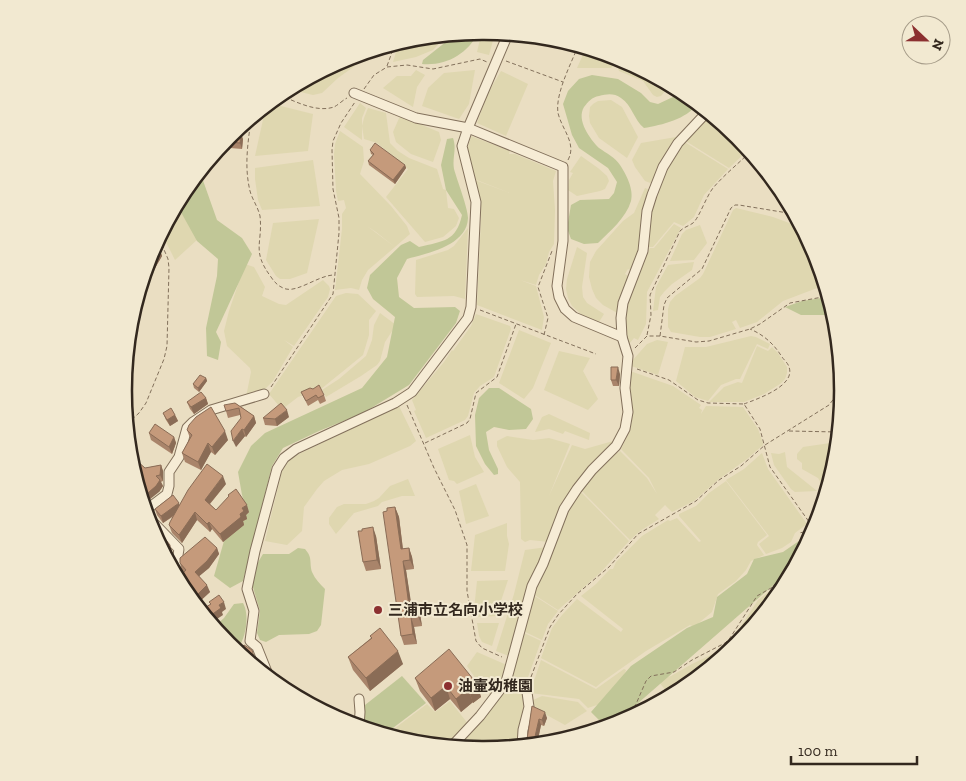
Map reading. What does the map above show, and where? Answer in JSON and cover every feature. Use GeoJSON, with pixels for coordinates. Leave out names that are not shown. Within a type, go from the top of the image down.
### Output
{"type":"FeatureCollection","features":[{"type":"Feature","properties":{"kind":"street"},"geometry":{"type":"LineString","coordinates":[[264,664],[257,647],[250,641],[254,611],[247,588],[277,470],[284,458],[296,449],[404,398],[412,392],[468,318],[471,307],[476,202],[462,146],[505,41]]}},
{"type":"Feature","properties":{"kind":"street"},"geometry":{"type":"LineString","coordinates":[[357,94],[416,118],[468,128],[563,167],[563,241],[557,286],[559,297],[565,309],[574,316],[622,337]]}},
{"type":"Feature","properties":{"kind":"street"},"geometry":{"type":"LineString","coordinates":[[458,740],[480,716],[506,682],[532,586],[543,564],[564,509],[592,470],[616,446],[625,428],[628,412],[625,388],[628,356],[622,337],[621,318],[623,302],[643,251],[647,211],[663,167],[678,143],[702,117]]}},
{"type":"Feature","properties":{"kind":"street"},"geometry":{"type":"LineString","coordinates":[[152,505],[167,494],[169,472],[178,457],[187,428],[193,422],[211,410],[264,394]]}},
{"type":"Feature","properties":{"kind":"street"},"geometry":{"type":"LineString","coordinates":[[162,532],[179,548],[177,562]]}},
{"type":"Feature","properties":{"kind":"street"},"geometry":{"type":"LineString","coordinates":[[522,739],[529,707],[526,685]]}},
{"type":"Feature","properties":{"kind":"street"},"geometry":{"type":"LineString","coordinates":[[359,699],[360,718]]}},
{"type":"Feature","properties":{"kind":"path"},"geometry":{"type":"LineString","coordinates":[[387,67],[392,52]]}},
{"type":"Feature","properties":{"kind":"path"},"geometry":{"type":"LineString","coordinates":[[563,167],[566,165],[572,151],[557,104],[575,52]]}},
{"type":"Feature","properties":{"kind":"path"},"geometry":{"type":"LineString","coordinates":[[264,394],[273,385],[333,294],[339,233],[333,189],[333,142],[357,94],[374,76],[387,67],[407,65],[433,69],[480,59],[496,61],[564,82]]}},
{"type":"Feature","properties":{"kind":"path"},"geometry":{"type":"LineString","coordinates":[[288,99],[311,107],[322,108],[334,106],[357,94]]}},
{"type":"Feature","properties":{"kind":"path"},"geometry":{"type":"LineString","coordinates":[[250,129],[246,172],[250,194],[259,212],[258,249],[263,266],[277,284],[292,290],[324,276],[334,275]]}},
{"type":"Feature","properties":{"kind":"path"},"geometry":{"type":"LineString","coordinates":[[628,356],[647,336],[650,295],[680,231],[697,219],[704,201],[713,188],[745,157]]}},
{"type":"Feature","properties":{"kind":"path"},"geometry":{"type":"LineString","coordinates":[[660,336],[664,304],[667,298],[702,269],[731,208],[739,205],[785,213]]}},
{"type":"Feature","properties":{"kind":"path"},"geometry":{"type":"LineString","coordinates":[[544,335],[548,318],[538,286],[555,246]]}},
{"type":"Feature","properties":{"kind":"path"},"geometry":{"type":"LineString","coordinates":[[133,419],[140,413],[146,403],[164,359],[167,346],[169,268],[168,259],[163,247]]}},
{"type":"Feature","properties":{"kind":"path"},"geometry":{"type":"LineString","coordinates":[[647,336],[660,336],[696,342],[709,341],[750,329],[790,303],[821,297]]}},
{"type":"Feature","properties":{"kind":"path"},"geometry":{"type":"LineString","coordinates":[[471,307],[596,354]]}},
{"type":"Feature","properties":{"kind":"path"},"geometry":{"type":"LineString","coordinates":[[424,444],[467,423],[470,419],[476,394],[497,377],[516,324]]}},
{"type":"Feature","properties":{"kind":"path"},"geometry":{"type":"LineString","coordinates":[[628,366],[669,380],[698,400],[708,403],[744,404],[766,395],[781,386],[787,380],[790,372],[776,346],[758,332],[750,329]]}},
{"type":"Feature","properties":{"kind":"path"},"geometry":{"type":"LineString","coordinates":[[404,398],[455,510],[468,545],[467,591],[476,641],[482,648],[512,661]]}},
{"type":"Feature","properties":{"kind":"path"},"geometry":{"type":"LineString","coordinates":[[526,685],[531,677],[550,626],[558,615],[577,594],[609,567],[638,534],[696,501],[719,480],[741,466],[765,445],[829,405],[834,399]]}},
{"type":"Feature","properties":{"kind":"path"},"geometry":{"type":"LineString","coordinates":[[744,404],[760,429],[770,467],[808,521]]}},
{"type":"Feature","properties":{"kind":"path"},"geometry":{"type":"LineString","coordinates":[[789,431],[831,432]]}},
{"type":"Feature","properties":{"kind":"path"},"geometry":{"type":"LineString","coordinates":[[799,533],[804,532]]}},
{"type":"Feature","properties":{"kind":"path"},"geometry":{"type":"LineString","coordinates":[[635,706],[646,681],[651,676],[674,672],[724,643],[730,638],[757,596],[774,586]]}},
{"type":"Feature","properties":{"kind":"shaded area"},"geometry":{"type":"Polygon","coordinates":[[[480,40],[493,40],[489,55],[477,52],[480,40]]]}},
{"type":"Feature","properties":{"kind":"shaded area"},"geometry":{"type":"Polygon","coordinates":[[[440,43],[433,50],[416,57],[393,62],[396,51],[440,43]]]}},
{"type":"Feature","properties":{"kind":"shaded area"},"geometry":{"type":"Polygon","coordinates":[[[583,55],[613,66],[611,68],[577,68],[583,55]]]}},
{"type":"Feature","properties":{"kind":"shaded area"},"geometry":{"type":"Polygon","coordinates":[[[358,63],[338,78],[322,93],[313,95],[300,92],[328,76],[358,63]]]}},
{"type":"Feature","properties":{"kind":"shaded area"},"geometry":{"type":"Polygon","coordinates":[[[618,68],[638,76],[665,91],[661,96],[657,97],[653,95],[643,81],[619,71],[618,68]]]}},
{"type":"Feature","properties":{"kind":"shaded area"},"geometry":{"type":"Polygon","coordinates":[[[416,70],[425,75],[417,87],[413,107],[383,88],[397,76],[411,76],[416,70]]]}},
{"type":"Feature","properties":{"kind":"shaded area"},"geometry":{"type":"Polygon","coordinates":[[[475,70],[469,104],[459,119],[422,106],[428,88],[444,73],[475,70]]]}},
{"type":"Feature","properties":{"kind":"shaded area"},"geometry":{"type":"Polygon","coordinates":[[[501,71],[528,84],[506,136],[477,123],[488,93],[501,71]]]}},
{"type":"Feature","properties":{"kind":"shaded area"},"geometry":{"type":"Polygon","coordinates":[[[611,100],[622,107],[638,137],[627,158],[599,138],[590,123],[590,107],[598,101],[611,100]]]}},
{"type":"Feature","properties":{"kind":"shaded area"},"geometry":{"type":"Polygon","coordinates":[[[360,103],[366,108],[362,118],[362,140],[344,127],[360,103]]]}},
{"type":"Feature","properties":{"kind":"shaded area"},"geometry":{"type":"Polygon","coordinates":[[[279,106],[313,114],[308,151],[255,156],[263,117],[270,112],[279,106]]]}},
{"type":"Feature","properties":{"kind":"shaded area"},"geometry":{"type":"Polygon","coordinates":[[[368,108],[386,113],[390,143],[398,151],[409,158],[437,169],[443,189],[446,190],[448,208],[454,209],[459,218],[456,226],[443,237],[425,242],[386,197],[408,169],[377,143],[364,139],[362,126],[368,108]]]}},
{"type":"Feature","properties":{"kind":"shaded area"},"geometry":{"type":"Polygon","coordinates":[[[400,116],[439,132],[441,140],[433,162],[411,154],[396,142],[393,132],[400,116]]]}},
{"type":"Feature","properties":{"kind":"shaded area"},"geometry":{"type":"Polygon","coordinates":[[[704,119],[743,155],[729,168],[684,140],[704,119]]]}},
{"type":"Feature","properties":{"kind":"shaded area"},"geometry":{"type":"Polygon","coordinates":[[[340,131],[363,147],[364,161],[360,174],[391,206],[407,226],[410,234],[395,247],[368,270],[359,290],[351,288],[335,290],[342,214],[346,208],[344,200],[338,201],[336,191],[334,154],[335,144],[340,131]]]}},
{"type":"Feature","properties":{"kind":"shaded area"},"geometry":{"type":"Polygon","coordinates":[[[471,136],[510,151],[509,154],[515,154],[556,171],[553,181],[555,210],[554,244],[536,285],[520,280],[536,286],[544,317],[542,330],[477,305],[481,219],[475,180],[518,196],[474,179],[467,150],[471,136]]]}},
{"type":"Feature","properties":{"kind":"shaded area"},"geometry":{"type":"Polygon","coordinates":[[[679,138],[653,184],[645,181],[632,160],[641,143],[679,138]]]}},
{"type":"Feature","properties":{"kind":"shaded area"},"geometry":{"type":"Polygon","coordinates":[[[683,141],[728,169],[704,195],[694,217],[683,226],[674,222],[653,247],[647,247],[652,205],[672,157],[683,141]]]}},
{"type":"Feature","properties":{"kind":"shaded area"},"geometry":{"type":"Polygon","coordinates":[[[581,156],[607,176],[609,181],[605,189],[577,196],[568,190],[569,180],[573,173],[570,172],[581,156]]]}},
{"type":"Feature","properties":{"kind":"shaded area"},"geometry":{"type":"Polygon","coordinates":[[[313,160],[320,206],[262,210],[258,200],[255,168],[313,160]]]}},
{"type":"Feature","properties":{"kind":"shaded area"},"geometry":{"type":"Polygon","coordinates":[[[645,188],[650,190],[641,250],[632,271],[628,269],[625,274],[630,277],[619,314],[603,305],[596,298],[589,277],[590,262],[596,251],[623,221],[634,213],[645,188]]]}},
{"type":"Feature","properties":{"kind":"shaded area"},"geometry":{"type":"Polygon","coordinates":[[[736,208],[773,217],[791,224],[807,256],[818,288],[783,301],[757,322],[740,328],[736,320],[732,322],[736,329],[710,337],[671,332],[668,327],[670,302],[703,274],[733,210],[736,208]]]}},
{"type":"Feature","properties":{"kind":"shaded area"},"geometry":{"type":"Polygon","coordinates":[[[182,211],[198,239],[175,260],[166,242],[182,211]]]}},
{"type":"Feature","properties":{"kind":"shaded area"},"geometry":{"type":"Polygon","coordinates":[[[319,219],[307,273],[290,279],[280,279],[266,260],[273,223],[319,219]]]}},
{"type":"Feature","properties":{"kind":"shaded area"},"geometry":{"type":"Polygon","coordinates":[[[674,224],[681,228],[647,292],[646,324],[638,340],[634,338],[629,344],[624,318],[627,301],[650,248],[654,248],[674,224]]]}},
{"type":"Feature","properties":{"kind":"shaded area"},"geometry":{"type":"Polygon","coordinates":[[[700,225],[707,243],[694,260],[670,261],[682,234],[686,230],[700,225]]]}},
{"type":"Feature","properties":{"kind":"shaded area"},"geometry":{"type":"Polygon","coordinates":[[[468,228],[465,299],[454,296],[417,297],[415,294],[416,260],[448,250],[454,246],[468,228]]]}},
{"type":"Feature","properties":{"kind":"shaded area"},"geometry":{"type":"Polygon","coordinates":[[[577,247],[587,253],[582,287],[583,297],[587,303],[604,314],[599,322],[582,315],[572,306],[568,298],[566,289],[567,279],[577,247]]]}},
{"type":"Feature","properties":{"kind":"shaded area"},"geometry":{"type":"Polygon","coordinates":[[[694,262],[692,270],[664,292],[660,297],[658,310],[653,311],[656,287],[668,265],[694,262]]]}},
{"type":"Feature","properties":{"kind":"shaded area"},"geometry":{"type":"Polygon","coordinates":[[[245,264],[254,267],[265,287],[262,296],[279,304],[286,305],[323,280],[330,289],[328,297],[294,346],[284,340],[293,347],[273,381],[262,392],[246,397],[251,372],[250,368],[227,346],[224,331],[245,264]]]}},
{"type":"Feature","properties":{"kind":"shaded area"},"geometry":{"type":"Polygon","coordinates":[[[346,293],[358,294],[376,311],[369,320],[369,335],[363,355],[321,389],[298,397],[285,407],[280,407],[269,394],[336,296],[346,293]]]}},
{"type":"Feature","properties":{"kind":"shaded area"},"geometry":{"type":"Polygon","coordinates":[[[380,313],[396,325],[385,342],[380,361],[361,376],[326,397],[322,390],[339,379],[366,356],[372,340],[374,325],[380,313]]]}},
{"type":"Feature","properties":{"kind":"shaded area"},"geometry":{"type":"Polygon","coordinates":[[[476,314],[510,326],[511,329],[494,377],[480,386],[474,393],[468,416],[465,420],[426,438],[414,411],[416,410],[412,400],[453,351],[471,326],[476,314]]]}},
{"type":"Feature","properties":{"kind":"shaded area"},"geometry":{"type":"Polygon","coordinates":[[[519,330],[551,343],[533,388],[524,399],[499,383],[519,330]]]}},
{"type":"Feature","properties":{"kind":"shaded area"},"geometry":{"type":"Polygon","coordinates":[[[751,336],[770,344],[768,349],[757,344],[740,379],[721,385],[708,401],[695,397],[676,381],[685,347],[706,347],[751,336]]]}},
{"type":"Feature","properties":{"kind":"shaded area"},"geometry":{"type":"Polygon","coordinates":[[[657,340],[668,342],[658,375],[631,366],[632,361],[647,344],[657,340]]]}},
{"type":"Feature","properties":{"kind":"shaded area"},"geometry":{"type":"Polygon","coordinates":[[[757,346],[768,351],[772,347],[778,353],[787,367],[785,379],[764,394],[744,402],[709,402],[724,387],[738,382],[742,383],[757,346]]]}},
{"type":"Feature","properties":{"kind":"shaded area"},"geometry":{"type":"Polygon","coordinates":[[[559,351],[590,358],[583,371],[598,399],[588,410],[544,390],[559,351]]]}},
{"type":"Feature","properties":{"kind":"shaded area"},"geometry":{"type":"Polygon","coordinates":[[[630,371],[673,386],[701,405],[699,408],[702,410],[701,414],[706,406],[743,407],[758,429],[763,445],[694,501],[672,512],[665,505],[655,515],[659,519],[630,540],[581,490],[616,451],[618,453],[620,451],[647,478],[657,494],[649,478],[621,449],[630,431],[632,420],[630,418],[628,383],[630,371]]]}},
{"type":"Feature","properties":{"kind":"shaded area"},"geometry":{"type":"Polygon","coordinates":[[[399,406],[416,441],[410,446],[369,464],[342,470],[324,481],[304,507],[302,531],[287,545],[265,541],[282,471],[288,461],[399,406]]]}},
{"type":"Feature","properties":{"kind":"shaded area"},"geometry":{"type":"Polygon","coordinates":[[[549,414],[590,433],[589,440],[565,431],[563,434],[549,429],[535,432],[542,417],[549,414]]]}},
{"type":"Feature","properties":{"kind":"shaded area"},"geometry":{"type":"Polygon","coordinates":[[[470,435],[475,457],[484,472],[457,484],[449,480],[438,449],[470,435]]]}},
{"type":"Feature","properties":{"kind":"shaded area"},"geometry":{"type":"Polygon","coordinates":[[[507,436],[533,440],[549,438],[570,444],[549,496],[572,445],[585,449],[613,441],[616,442],[591,469],[549,542],[530,540],[525,542],[521,539],[520,482],[507,467],[497,446],[497,441],[507,436]]]}},
{"type":"Feature","properties":{"kind":"shaded area"},"geometry":{"type":"Polygon","coordinates":[[[830,443],[821,483],[818,478],[802,469],[802,463],[797,459],[797,454],[803,447],[830,443]]]}},
{"type":"Feature","properties":{"kind":"shaded area"},"geometry":{"type":"Polygon","coordinates":[[[785,452],[787,467],[817,491],[795,492],[791,489],[774,465],[771,453],[779,454],[785,452]]]}},
{"type":"Feature","properties":{"kind":"shaded area"},"geometry":{"type":"Polygon","coordinates":[[[762,453],[768,469],[807,524],[795,533],[791,542],[782,548],[766,554],[759,544],[769,536],[726,480],[744,469],[762,453]]]}},
{"type":"Feature","properties":{"kind":"shaded area"},"geometry":{"type":"Polygon","coordinates":[[[408,479],[415,496],[402,496],[354,513],[336,534],[329,524],[329,518],[337,507],[344,504],[366,504],[374,501],[390,486],[408,479]]]}},
{"type":"Feature","properties":{"kind":"shaded area"},"geometry":{"type":"Polygon","coordinates":[[[726,481],[767,535],[757,545],[764,555],[751,561],[736,581],[718,594],[712,612],[694,627],[690,625],[646,651],[596,687],[541,658],[552,628],[577,599],[621,632],[623,629],[581,596],[610,569],[613,569],[616,562],[642,536],[668,520],[677,518],[699,542],[701,541],[679,514],[696,506],[709,493],[726,481]]]}},
{"type":"Feature","properties":{"kind":"shaded area"},"geometry":{"type":"Polygon","coordinates":[[[476,484],[489,516],[466,524],[459,491],[476,484]]]}},
{"type":"Feature","properties":{"kind":"shaded area"},"geometry":{"type":"Polygon","coordinates":[[[580,491],[629,541],[600,573],[558,610],[533,594],[570,508],[580,491]]]}},
{"type":"Feature","properties":{"kind":"shaded area"},"geometry":{"type":"Polygon","coordinates":[[[507,523],[509,544],[505,571],[471,571],[475,535],[507,523]]]}},
{"type":"Feature","properties":{"kind":"shaded area"},"geometry":{"type":"Polygon","coordinates":[[[547,547],[511,657],[496,651],[514,594],[525,550],[547,547]]]}},
{"type":"Feature","properties":{"kind":"shaded area"},"geometry":{"type":"Polygon","coordinates":[[[508,580],[496,616],[476,617],[477,581],[508,580]]]}},
{"type":"Feature","properties":{"kind":"shaded area"},"geometry":{"type":"Polygon","coordinates":[[[770,590],[747,622],[737,632],[758,600],[770,590]]]}},
{"type":"Feature","properties":{"kind":"shaded area"},"geometry":{"type":"Polygon","coordinates":[[[533,595],[558,611],[548,624],[542,640],[523,631],[533,595]]]}},
{"type":"Feature","properties":{"kind":"shaded area"},"geometry":{"type":"Polygon","coordinates":[[[477,623],[499,623],[492,646],[482,642],[477,623]]]}},
{"type":"Feature","properties":{"kind":"shaded area"},"geometry":{"type":"Polygon","coordinates":[[[522,632],[541,641],[527,680],[512,680],[522,632]]]}},
{"type":"Feature","properties":{"kind":"shaded area"},"geometry":{"type":"Polygon","coordinates":[[[477,652],[509,666],[505,679],[492,696],[480,685],[467,666],[477,652]]]}},
{"type":"Feature","properties":{"kind":"shaded area"},"geometry":{"type":"Polygon","coordinates":[[[715,653],[696,669],[665,690],[659,682],[664,678],[715,653]]]}},
{"type":"Feature","properties":{"kind":"shaded area"},"geometry":{"type":"Polygon","coordinates":[[[541,660],[596,689],[624,669],[626,670],[620,686],[600,704],[588,708],[579,699],[530,693],[541,660]]]}},
{"type":"Feature","properties":{"kind":"shaded area"},"geometry":{"type":"Polygon","coordinates":[[[507,687],[523,688],[527,705],[520,739],[483,741],[459,740],[507,687]]]}},
{"type":"Feature","properties":{"kind":"shaded area"},"geometry":{"type":"Polygon","coordinates":[[[542,696],[578,702],[587,711],[565,725],[532,707],[531,701],[542,696]]]}},
{"type":"Feature","properties":{"kind":"shaded area"},"geometry":{"type":"Polygon","coordinates":[[[450,701],[469,725],[453,739],[394,729],[427,704],[435,712],[450,701]]]}},
{"type":"Feature","properties":{"kind":"green space"},"geometry":{"type":"Polygon","coordinates":[[[474,40],[469,47],[448,61],[422,64],[423,60],[445,42],[474,40]]]}},
{"type":"Feature","properties":{"kind":"green space"},"geometry":{"type":"Polygon","coordinates":[[[592,75],[618,79],[641,93],[650,102],[658,104],[673,96],[692,109],[687,114],[666,123],[644,128],[625,101],[616,95],[608,94],[597,97],[590,100],[584,107],[582,118],[585,129],[599,148],[618,162],[629,182],[632,196],[629,207],[622,219],[598,243],[584,244],[571,239],[567,228],[571,205],[580,200],[609,199],[614,193],[617,182],[608,168],[579,148],[572,135],[563,104],[568,91],[579,79],[592,75]]]}},
{"type":"Feature","properties":{"kind":"green space"},"geometry":{"type":"Polygon","coordinates":[[[453,138],[455,146],[454,169],[468,213],[466,228],[454,242],[445,247],[407,259],[397,278],[399,297],[414,308],[455,307],[460,311],[456,323],[409,385],[363,413],[283,448],[272,466],[243,581],[230,588],[214,576],[224,541],[248,513],[242,495],[238,472],[251,446],[265,433],[362,388],[387,357],[395,317],[373,299],[367,288],[370,275],[401,245],[410,241],[419,247],[435,243],[447,239],[456,231],[462,215],[446,190],[441,165],[447,139],[453,138]]]}},
{"type":"Feature","properties":{"kind":"green space"},"geometry":{"type":"Polygon","coordinates":[[[203,180],[217,220],[242,238],[252,254],[216,332],[221,342],[218,360],[207,356],[206,328],[217,276],[218,259],[197,241],[182,211],[203,180]]]}},
{"type":"Feature","properties":{"kind":"green space"},"geometry":{"type":"Polygon","coordinates":[[[821,298],[825,315],[801,315],[785,307],[802,301],[821,298]]]}},
{"type":"Feature","properties":{"kind":"green space"},"geometry":{"type":"Polygon","coordinates":[[[489,388],[499,388],[531,409],[533,419],[526,429],[509,430],[494,427],[486,432],[489,450],[498,469],[498,474],[494,475],[485,464],[476,446],[475,415],[479,398],[489,388]]]}},
{"type":"Feature","properties":{"kind":"green space"},"geometry":{"type":"Polygon","coordinates":[[[800,540],[787,566],[775,584],[634,707],[600,721],[591,712],[631,666],[687,628],[713,617],[717,597],[747,574],[754,559],[783,552],[800,540]]]}},
{"type":"Feature","properties":{"kind":"green space"},"geometry":{"type":"Polygon","coordinates":[[[298,548],[305,549],[307,552],[312,572],[325,589],[321,625],[317,631],[309,634],[279,635],[266,642],[260,640],[257,633],[260,611],[252,584],[257,564],[263,554],[289,554],[298,548]]]}},
{"type":"Feature","properties":{"kind":"green space"},"geometry":{"type":"Polygon","coordinates":[[[243,603],[245,608],[246,627],[241,643],[219,622],[234,604],[243,603]]]}},
{"type":"Feature","properties":{"kind":"green space"},"geometry":{"type":"Polygon","coordinates":[[[402,676],[426,703],[392,729],[364,720],[365,705],[402,676]]]}},
{"type":"Feature","properties":{"kind":"building"},"geometry":{"type":"Polygon","coordinates":[[[375,143],[405,165],[393,180],[368,161],[374,154],[370,150],[375,143]]]}},
{"type":"Feature","properties":{"kind":"building"},"geometry":{"type":"Polygon","coordinates":[[[611,367],[618,367],[616,380],[611,380],[611,367]]]}},
{"type":"Feature","properties":{"kind":"building"},"geometry":{"type":"Polygon","coordinates":[[[200,375],[206,378],[198,388],[193,384],[200,375]]]}},
{"type":"Feature","properties":{"kind":"building"},"geometry":{"type":"Polygon","coordinates":[[[319,385],[324,395],[318,398],[316,395],[306,401],[301,392],[310,388],[313,389],[319,385]]]}},
{"type":"Feature","properties":{"kind":"building"},"geometry":{"type":"Polygon","coordinates":[[[201,392],[206,398],[191,407],[187,402],[201,392]]]}},
{"type":"Feature","properties":{"kind":"building"},"geometry":{"type":"Polygon","coordinates":[[[235,403],[254,416],[233,441],[231,431],[241,418],[239,408],[226,411],[224,405],[235,403]]]}},
{"type":"Feature","properties":{"kind":"building"},"geometry":{"type":"Polygon","coordinates":[[[281,403],[287,410],[275,419],[263,418],[281,403]]]}},
{"type":"Feature","properties":{"kind":"building"},"geometry":{"type":"Polygon","coordinates":[[[211,407],[225,431],[212,447],[208,443],[198,462],[182,453],[192,435],[187,430],[196,417],[211,407]]]}},
{"type":"Feature","properties":{"kind":"building"},"geometry":{"type":"Polygon","coordinates":[[[171,408],[175,415],[167,420],[163,413],[171,408]]]}},
{"type":"Feature","properties":{"kind":"building"},"geometry":{"type":"Polygon","coordinates":[[[155,424],[174,437],[169,447],[149,433],[155,424]]]}},
{"type":"Feature","properties":{"kind":"building"},"geometry":{"type":"Polygon","coordinates":[[[140,464],[145,468],[161,465],[160,475],[156,476],[160,480],[148,493],[140,464]]]}},
{"type":"Feature","properties":{"kind":"building"},"geometry":{"type":"Polygon","coordinates":[[[207,464],[223,476],[205,500],[216,510],[228,495],[236,489],[247,505],[242,508],[244,511],[240,514],[241,517],[220,534],[209,522],[207,524],[195,512],[179,535],[169,525],[170,522],[188,490],[207,464]]]}},
{"type":"Feature","properties":{"kind":"building"},"geometry":{"type":"Polygon","coordinates":[[[173,495],[179,503],[161,516],[155,509],[173,495]]]}},
{"type":"Feature","properties":{"kind":"building"},"geometry":{"type":"Polygon","coordinates":[[[395,507],[401,549],[409,548],[410,560],[403,561],[409,606],[416,604],[418,616],[411,617],[413,634],[401,636],[383,512],[387,511],[387,508],[395,507]]]}},
{"type":"Feature","properties":{"kind":"building"},"geometry":{"type":"Polygon","coordinates":[[[373,527],[377,560],[363,562],[358,531],[373,527]]]}},
{"type":"Feature","properties":{"kind":"building"},"geometry":{"type":"Polygon","coordinates":[[[205,537],[217,548],[195,572],[207,585],[198,594],[183,573],[186,570],[180,563],[180,558],[205,537]]]}},
{"type":"Feature","properties":{"kind":"building"},"geometry":{"type":"Polygon","coordinates":[[[219,595],[224,602],[219,605],[221,608],[213,614],[207,606],[211,604],[209,602],[219,595]]]}},
{"type":"Feature","properties":{"kind":"building"},"geometry":{"type":"Polygon","coordinates":[[[380,628],[398,651],[366,678],[348,657],[372,638],[370,636],[380,628]]]}},
{"type":"Feature","properties":{"kind":"building"},"geometry":{"type":"Polygon","coordinates":[[[243,646],[252,650],[254,655],[252,654],[243,646]]]}},
{"type":"Feature","properties":{"kind":"building"},"geometry":{"type":"Polygon","coordinates":[[[449,649],[477,684],[456,699],[446,686],[431,698],[415,678],[449,649]]]}},
{"type":"Feature","properties":{"kind":"building"},"geometry":{"type":"Polygon","coordinates":[[[532,706],[545,712],[542,720],[539,719],[535,737],[527,738],[532,706]]]}},
{"type":"Feature","properties":{"kind":"place","name":"三浦市立名向小学校"},"geometry":{"type":"Point","coordinates":[378,610]}},
{"type":"Feature","properties":{"kind":"place","name":"油壷幼稚園"},"geometry":{"type":"Point","coordinates":[448,686]}}]}
